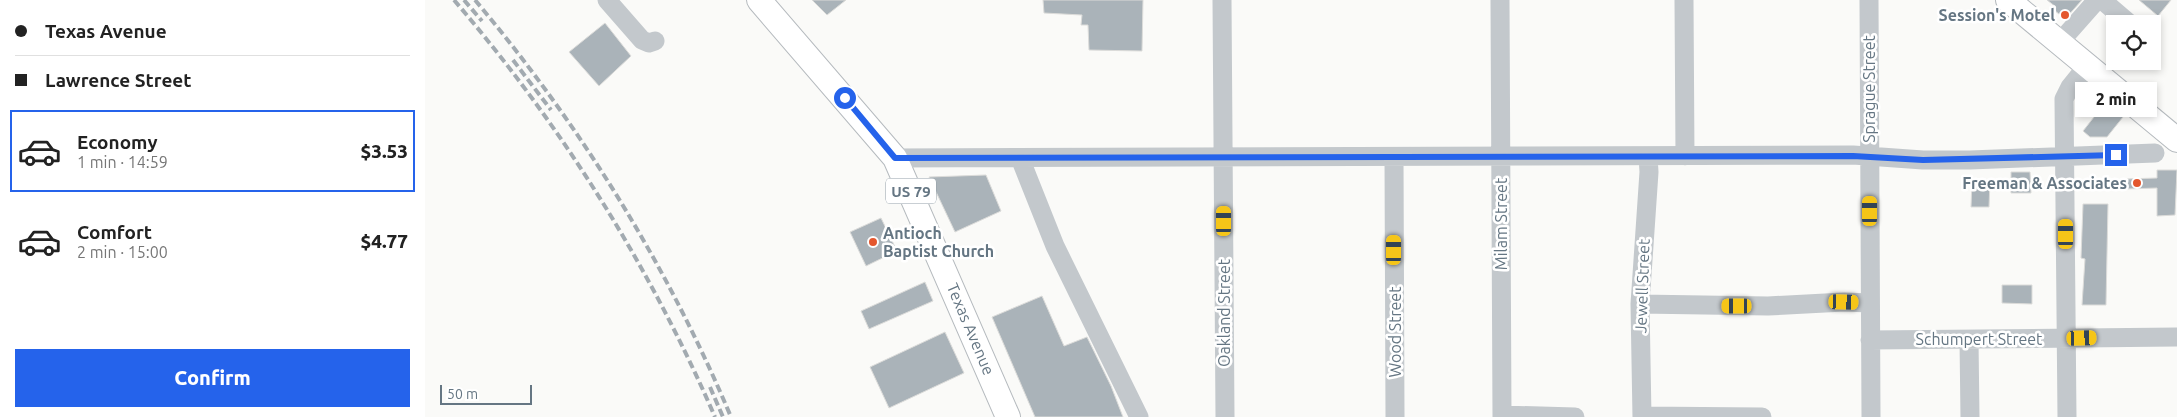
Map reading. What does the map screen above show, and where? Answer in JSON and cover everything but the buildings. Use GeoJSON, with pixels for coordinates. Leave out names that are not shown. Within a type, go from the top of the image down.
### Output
{"type":"FeatureCollection","features":[{"type":"Feature","properties":{"kind":"main road","name":"Texas Avenue"},"geometry":{"type":"LineString","coordinates":[[759,0],[895,158],[1009,417]]}},
{"type":"Feature","properties":{"kind":"main road"},"geometry":{"type":"LineString","coordinates":[[2007,0],[2177,140]]}},
{"type":"Feature","properties":{"kind":"street"},"geometry":{"type":"LineString","coordinates":[[607,0],[642,40],[649,43],[655,41]]}},
{"type":"Feature","properties":{"kind":"street","name":"Oakland Street"},"geometry":{"type":"LineString","coordinates":[[1222,0],[1225,417]]}},
{"type":"Feature","properties":{"kind":"street","name":"Milam Street"},"geometry":{"type":"LineString","coordinates":[[1500,0],[1502,416]]}},
{"type":"Feature","properties":{"kind":"street"},"geometry":{"type":"LineString","coordinates":[[1684,0],[1685,156]]}},
{"type":"Feature","properties":{"kind":"street","name":"Sprague Street"},"geometry":{"type":"LineString","coordinates":[[1869,0],[1871,417]]}},
{"type":"Feature","properties":{"kind":"street"},"geometry":{"type":"LineString","coordinates":[[2059,43],[2097,0]]}},
{"type":"Feature","properties":{"kind":"street"},"geometry":{"type":"LineString","coordinates":[[2102,0],[2120,15]]}},
{"type":"Feature","properties":{"kind":"street"},"geometry":{"type":"LineString","coordinates":[[2067,417],[2064,99],[2070,87],[2087,66]]}},
{"type":"Feature","properties":{"kind":"street"},"geometry":{"type":"LineString","coordinates":[[895,158],[1869,156],[1923,160],[2155,153]]}},
{"type":"Feature","properties":{"kind":"street","name":"Jewell Street"},"geometry":{"type":"LineString","coordinates":[[1642,417],[1640,304],[1649,172],[1648,156]]}},
{"type":"Feature","properties":{"kind":"street","name":"Wood Street"},"geometry":{"type":"LineString","coordinates":[[1393,157],[1395,417]]}},
{"type":"Feature","properties":{"kind":"street"},"geometry":{"type":"LineString","coordinates":[[1020,158],[1055,246],[1139,417]]}},
{"type":"Feature","properties":{"kind":"street"},"geometry":{"type":"LineString","coordinates":[[1640,304],[1768,306],[1844,302],[1870,303]]}},
{"type":"Feature","properties":{"kind":"street","name":"Schumpert Street"},"geometry":{"type":"LineString","coordinates":[[1871,340],[2067,339],[2177,336]]}},
{"type":"Feature","properties":{"kind":"street"},"geometry":{"type":"LineString","coordinates":[[1969,340],[1970,417]]}},
{"type":"Feature","properties":{"kind":"street"},"geometry":{"type":"LineString","coordinates":[[1502,416],[1575,417]]}},
{"type":"Feature","properties":{"kind":"street"},"geometry":{"type":"LineString","coordinates":[[1642,417],[1762,417]]}},
{"type":"Feature","properties":{"kind":"railway"},"geometry":{"type":"LineString","coordinates":[[454,0],[531,97],[567,147],[600,199],[662,305],[715,417]]}},
{"type":"Feature","properties":{"kind":"railway"},"geometry":{"type":"LineString","coordinates":[[464,0],[482,21]]}},
{"type":"Feature","properties":{"kind":"railway"},"geometry":{"type":"LineString","coordinates":[[475,0],[551,97],[619,199],[679,305],[731,417]]}},
{"type":"Feature","properties":{"kind":"railway"},"geometry":{"type":"LineString","coordinates":[[513,60],[551,110]]}},
{"type":"Feature","properties":{"kind":"railway"},"geometry":{"type":"LineString","coordinates":[[710,387],[723,417]]}},
{"type":"Feature","properties":{"kind":"place","name":"Session's Motel"},"geometry":{"type":"Point","coordinates":[2065,15]}},
{"type":"Feature","properties":{"kind":"place","name":"Freeman & Associates"},"geometry":{"type":"Point","coordinates":[2137,183]}},
{"type":"Feature","properties":{"kind":"place","name":"Antioch Baptist Church"},"geometry":{"type":"Point","coordinates":[873,242]}},
{"type":"Feature","properties":{"kind":"route"},"geometry":{"type":"LineString","coordinates":[[845,98],[895,158],[1853,156],[1923,160],[1970,160],[2116,155]]}}]}
